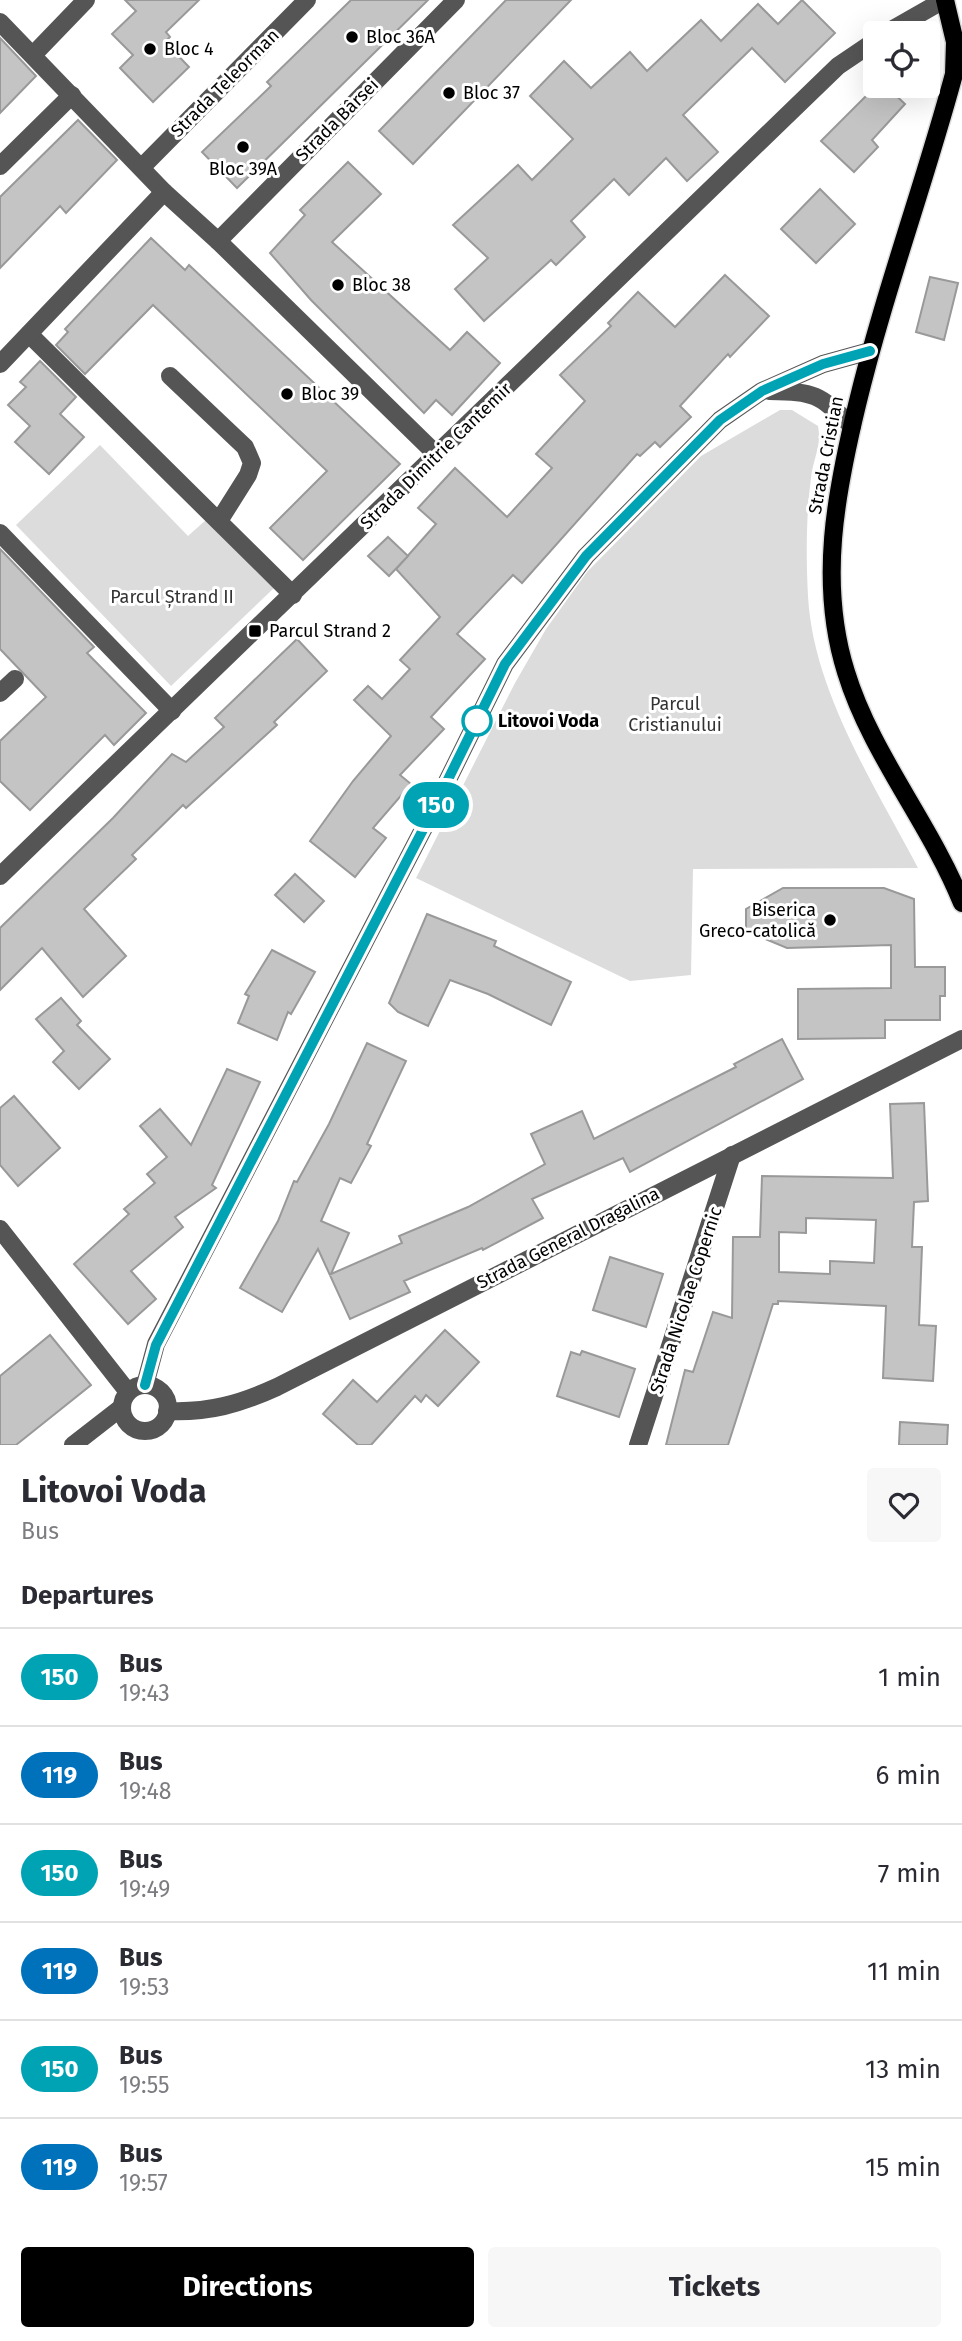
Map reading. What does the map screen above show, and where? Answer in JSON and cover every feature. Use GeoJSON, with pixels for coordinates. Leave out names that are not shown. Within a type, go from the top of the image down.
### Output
{"type":"FeatureCollection","features":[{"type":"Feature","properties":{"kind":"main road","name":"Strada Cristian"},"geometry":{"type":"LineString","coordinates":[[945,0],[955,42],[954,74],[870,351],[834,515],[831,568],[835,620],[845,671],[867,725],[932,836],[962,903]]}},
{"type":"Feature","properties":{"kind":"street"},"geometry":{"type":"LineString","coordinates":[[33,55],[86,0]]}},
{"type":"Feature","properties":{"kind":"street","name":"Strada Teleorman"},"geometry":{"type":"LineString","coordinates":[[142,167],[307,0]]}},
{"type":"Feature","properties":{"kind":"street","name":"Strada Bârsei"},"geometry":{"type":"LineString","coordinates":[[218,241],[456,0]]}},
{"type":"Feature","properties":{"kind":"street"},"geometry":{"type":"LineString","coordinates":[[907,21],[945,0]]}},
{"type":"Feature","properties":{"kind":"street"},"geometry":{"type":"LineString","coordinates":[[0,22],[164,192],[218,241],[437,455]]}},
{"type":"Feature","properties":{"kind":"street","name":"Strada Dimitrie Cantemir"},"geometry":{"type":"LineString","coordinates":[[4,864],[293,595],[838,66],[863,49]]}},
{"type":"Feature","properties":{"kind":"street"},"geometry":{"type":"LineString","coordinates":[[0,166],[72,95]]}},
{"type":"Feature","properties":{"kind":"street"},"geometry":{"type":"LineString","coordinates":[[0,364],[164,192]]}},
{"type":"Feature","properties":{"kind":"street"},"geometry":{"type":"LineString","coordinates":[[29,334],[293,595]]}},
{"type":"Feature","properties":{"kind":"street"},"geometry":{"type":"LineString","coordinates":[[73,1445],[132,1395],[152,1387],[164,1396],[167,1411],[163,1422],[154,1437],[131,1426],[123,1414],[132,1395],[156,1345],[428,820],[505,664],[586,556],[720,420],[762,391],[823,364],[870,351]]}},
{"type":"Feature","properties":{"kind":"street"},"geometry":{"type":"LineString","coordinates":[[170,376],[245,447],[252,463],[248,475],[219,521]]}},
{"type":"Feature","properties":{"kind":"street"},"geometry":{"type":"LineString","coordinates":[[762,391],[806,392],[820,396],[852,426]]}},
{"type":"Feature","properties":{"kind":"street"},"geometry":{"type":"LineString","coordinates":[[0,533],[172,710]]}},
{"type":"Feature","properties":{"kind":"street"},"geometry":{"type":"LineString","coordinates":[[0,693],[15,679]]}},
{"type":"Feature","properties":{"kind":"street","name":"Strada General Dragalina"},"geometry":{"type":"LineString","coordinates":[[167,1411],[208,1411],[239,1405],[962,1039]]}},
{"type":"Feature","properties":{"kind":"street","name":"Strada Nicolae Copernic"},"geometry":{"type":"LineString","coordinates":[[638,1445],[732,1155]]}},
{"type":"Feature","properties":{"kind":"street"},"geometry":{"type":"LineString","coordinates":[[0,1229],[132,1395]]}},
{"type":"Feature","properties":{"kind":"green space","name":"Parcul Cristianului"},"geometry":{"type":"Polygon","coordinates":[[[780,410],[792,410],[818,426],[819,440],[808,507],[807,567],[812,632],[821,667],[849,737],[918,868],[693,869],[691,975],[630,981],[416,878],[515,683],[546,629],[587,572],[701,456],[780,410]]]}},
{"type":"Feature","properties":{"kind":"green space","name":"Parcul Ștrand II"},"geometry":{"type":"Polygon","coordinates":[[[100,445],[188,536],[207,519],[274,588],[171,686],[16,525],[100,445]]]}},
{"type":"Feature","properties":{"kind":"building","name":"Bloc 4"},"geometry":{"type":"Polygon","coordinates":[[[125,0],[199,0],[166,32],[170,37],[165,42],[189,67],[153,102],[120,68],[133,55],[112,34],[136,11],[125,0]]]}},
{"type":"Feature","properties":{"kind":"building","name":"Bloc 36A"},"geometry":{"type":"Polygon","coordinates":[[[351,0],[428,0],[237,188],[202,152],[271,86],[267,82],[351,0]]]}},
{"type":"Feature","properties":{"kind":"building","name":"Bloc 37"},"geometry":{"type":"Polygon","coordinates":[[[506,0],[571,0],[413,164],[379,131],[506,0]]]}},
{"type":"Feature","properties":{"kind":"building"},"geometry":{"type":"Polygon","coordinates":[[[802,0],[835,33],[785,82],[752,48],[683,115],[718,152],[687,181],[666,158],[629,195],[614,179],[571,221],[585,237],[556,265],[551,260],[484,321],[455,289],[488,258],[453,225],[518,165],[532,180],[573,139],[530,96],[564,61],[591,88],[630,52],[647,71],[701,20],[721,41],[758,4],[778,24],[802,0]]]}},
{"type":"Feature","properties":{"kind":"building"},"geometry":{"type":"Polygon","coordinates":[[[0,38],[36,76],[0,113],[0,38]]]}},
{"type":"Feature","properties":{"kind":"building"},"geometry":{"type":"Polygon","coordinates":[[[864,98],[899,98],[905,104],[872,140],[878,147],[854,172],[821,141],[864,98]]]}},
{"type":"Feature","properties":{"kind":"building"},"geometry":{"type":"Polygon","coordinates":[[[78,120],[117,160],[66,213],[60,206],[0,268],[0,197],[78,120]]]}},
{"type":"Feature","properties":{"kind":"building","name":"Bloc 38"},"geometry":{"type":"Polygon","coordinates":[[[348,162],[381,194],[332,242],[450,350],[467,332],[500,363],[452,415],[436,400],[424,413],[311,300],[270,253],[305,215],[300,210],[348,162]]]}},
{"type":"Feature","properties":{"kind":"building"},"geometry":{"type":"Polygon","coordinates":[[[820,189],[855,224],[816,263],[781,229],[820,189]]]}},
{"type":"Feature","properties":{"kind":"building","name":"Bloc 39"},"geometry":{"type":"Polygon","coordinates":[[[151,238],[185,270],[189,265],[400,464],[303,560],[270,528],[327,471],[153,305],[85,374],[56,345],[68,332],[65,329],[151,238]]]}},
{"type":"Feature","properties":{"kind":"building"},"geometry":{"type":"Polygon","coordinates":[[[725,275],[769,316],[730,357],[728,354],[680,406],[691,417],[660,447],[655,442],[640,456],[637,454],[522,583],[513,575],[457,634],[485,659],[431,717],[444,729],[400,775],[411,784],[373,828],[386,838],[355,877],[310,841],[353,781],[391,736],[354,700],[368,686],[382,699],[410,669],[400,660],[440,617],[396,569],[436,524],[418,508],[455,468],[507,517],[552,468],[536,454],[585,401],[560,375],[611,326],[608,323],[638,292],[675,327],[725,275]]]}},
{"type":"Feature","properties":{"kind":"building"},"geometry":{"type":"Polygon","coordinates":[[[930,277],[958,283],[944,340],[916,332],[930,277]]]}},
{"type":"Feature","properties":{"kind":"building"},"geometry":{"type":"Polygon","coordinates":[[[40,361],[76,397],[60,414],[84,437],[49,474],[15,442],[30,426],[8,405],[26,387],[20,382],[40,361]]]}},
{"type":"Feature","properties":{"kind":"building"},"geometry":{"type":"Polygon","coordinates":[[[388,537],[408,556],[389,576],[368,556],[388,537]]]}},
{"type":"Feature","properties":{"kind":"building"},"geometry":{"type":"Polygon","coordinates":[[[0,549],[94,647],[87,653],[146,713],[114,745],[105,735],[30,810],[0,781],[0,741],[46,697],[0,649],[0,549]]]}},
{"type":"Feature","properties":{"kind":"building"},"geometry":{"type":"Polygon","coordinates":[[[297,639],[327,671],[274,722],[277,725],[186,808],[183,805],[132,855],[136,859],[84,909],[126,956],[83,997],[42,948],[0,990],[0,928],[113,818],[172,754],[186,762],[224,727],[215,718],[297,639]]]}},
{"type":"Feature","properties":{"kind":"building"},"geometry":{"type":"Polygon","coordinates":[[[295,874],[324,901],[304,922],[275,895],[295,874]]]}},
{"type":"Feature","properties":{"kind":"building"},"geometry":{"type":"Polygon","coordinates":[[[783,888],[884,888],[914,899],[915,967],[945,967],[945,996],[940,996],[940,1020],[885,1020],[885,1038],[798,1039],[798,989],[891,988],[891,945],[787,948],[746,931],[746,909],[783,888]]]}},
{"type":"Feature","properties":{"kind":"building"},"geometry":{"type":"Polygon","coordinates":[[[427,914],[496,941],[494,946],[571,982],[551,1025],[488,994],[450,980],[428,1026],[398,1012],[389,1003],[427,914]]]}},
{"type":"Feature","properties":{"kind":"building"},"geometry":{"type":"Polygon","coordinates":[[[272,950],[315,972],[291,1014],[288,1012],[277,1040],[238,1023],[249,996],[245,994],[272,950]]]}},
{"type":"Feature","properties":{"kind":"building"},"geometry":{"type":"Polygon","coordinates":[[[61,998],[81,1021],[77,1025],[110,1059],[79,1089],[53,1062],[64,1051],[36,1019],[61,998]]]}},
{"type":"Feature","properties":{"kind":"building"},"geometry":{"type":"Polygon","coordinates":[[[782,1039],[803,1079],[630,1172],[623,1158],[532,1199],[543,1218],[483,1250],[482,1248],[404,1281],[410,1292],[350,1319],[318,1249],[282,1312],[240,1288],[278,1221],[294,1181],[297,1182],[329,1124],[367,1043],[406,1061],[367,1144],[371,1146],[351,1183],[340,1178],[321,1221],[349,1233],[331,1274],[402,1243],[399,1236],[468,1207],[545,1164],[531,1134],[582,1111],[594,1139],[736,1067],[734,1064],[782,1039]]]}},
{"type":"Feature","properties":{"kind":"building"},"geometry":{"type":"Polygon","coordinates":[[[227,1069],[260,1082],[212,1185],[216,1188],[175,1217],[183,1227],[131,1271],[156,1299],[128,1324],[74,1264],[129,1214],[124,1209],[155,1183],[147,1174],[167,1157],[140,1126],[160,1109],[191,1145],[227,1069]]]}},
{"type":"Feature","properties":{"kind":"building"},"geometry":{"type":"Polygon","coordinates":[[[14,1096],[60,1148],[18,1186],[0,1165],[0,1108],[14,1096]]]}},
{"type":"Feature","properties":{"kind":"building"},"geometry":{"type":"Polygon","coordinates":[[[924,1103],[928,1201],[914,1202],[912,1247],[922,1247],[919,1325],[936,1326],[933,1381],[883,1378],[886,1306],[778,1301],[778,1304],[773,1304],[728,1445],[666,1445],[685,1370],[693,1372],[713,1312],[732,1318],[733,1237],[760,1237],[762,1176],[893,1178],[890,1104],[924,1103]],[[806,1218],[806,1233],[779,1232],[779,1272],[830,1274],[830,1261],[874,1263],[876,1220],[806,1218]]]}},
{"type":"Feature","properties":{"kind":"building"},"geometry":{"type":"Polygon","coordinates":[[[610,1257],[663,1274],[646,1327],[593,1310],[610,1257]]]}},
{"type":"Feature","properties":{"kind":"building"},"geometry":{"type":"Polygon","coordinates":[[[445,1330],[479,1362],[438,1406],[426,1395],[421,1402],[415,1396],[371,1445],[358,1445],[323,1414],[353,1380],[377,1402],[445,1330]]]}},
{"type":"Feature","properties":{"kind":"building"},"geometry":{"type":"Polygon","coordinates":[[[50,1335],[91,1385],[16,1445],[0,1445],[0,1376],[50,1335]]]}},
{"type":"Feature","properties":{"kind":"building"},"geometry":{"type":"Polygon","coordinates":[[[582,1351],[635,1369],[619,1417],[557,1396],[571,1352],[580,1355],[582,1351]]]}},
{"type":"Feature","properties":{"kind":"building"},"geometry":{"type":"Polygon","coordinates":[[[900,1422],[948,1425],[947,1445],[899,1445],[900,1422]]]}},
{"type":"Feature","properties":{"kind":"bus line","name":"150"},"geometry":{"type":"LineString","coordinates":[[145,1385],[156,1345],[428,820],[505,664],[586,556],[720,420],[762,391],[823,364],[870,351]]}},
{"type":"Feature","properties":{"kind":"place","name":"Bloc 36A"},"geometry":{"type":"Point","coordinates":[352,37]}},
{"type":"Feature","properties":{"kind":"place","name":"Bloc 4"},"geometry":{"type":"Point","coordinates":[150,49]}},
{"type":"Feature","properties":{"kind":"place","name":"Bloc 37"},"geometry":{"type":"Point","coordinates":[449,93]}},
{"type":"Feature","properties":{"kind":"place","name":"Bloc 39A"},"geometry":{"type":"Point","coordinates":[243,147]}},
{"type":"Feature","properties":{"kind":"place","name":"Bloc 38"},"geometry":{"type":"Point","coordinates":[338,285]}},
{"type":"Feature","properties":{"kind":"place","name":"Bloc 39"},"geometry":{"type":"Point","coordinates":[287,394]}},
{"type":"Feature","properties":{"kind":"place","name":"Parcul Strand 2"},"geometry":{"type":"Point","coordinates":[255,631]}},
{"type":"Feature","properties":{"kind":"place","name":"Litovoi Voda"},"geometry":{"type":"Point","coordinates":[477,721]}},
{"type":"Feature","properties":{"kind":"place","name":"Biserica Greco-catolică"},"geometry":{"type":"Point","coordinates":[830,920]}}]}
